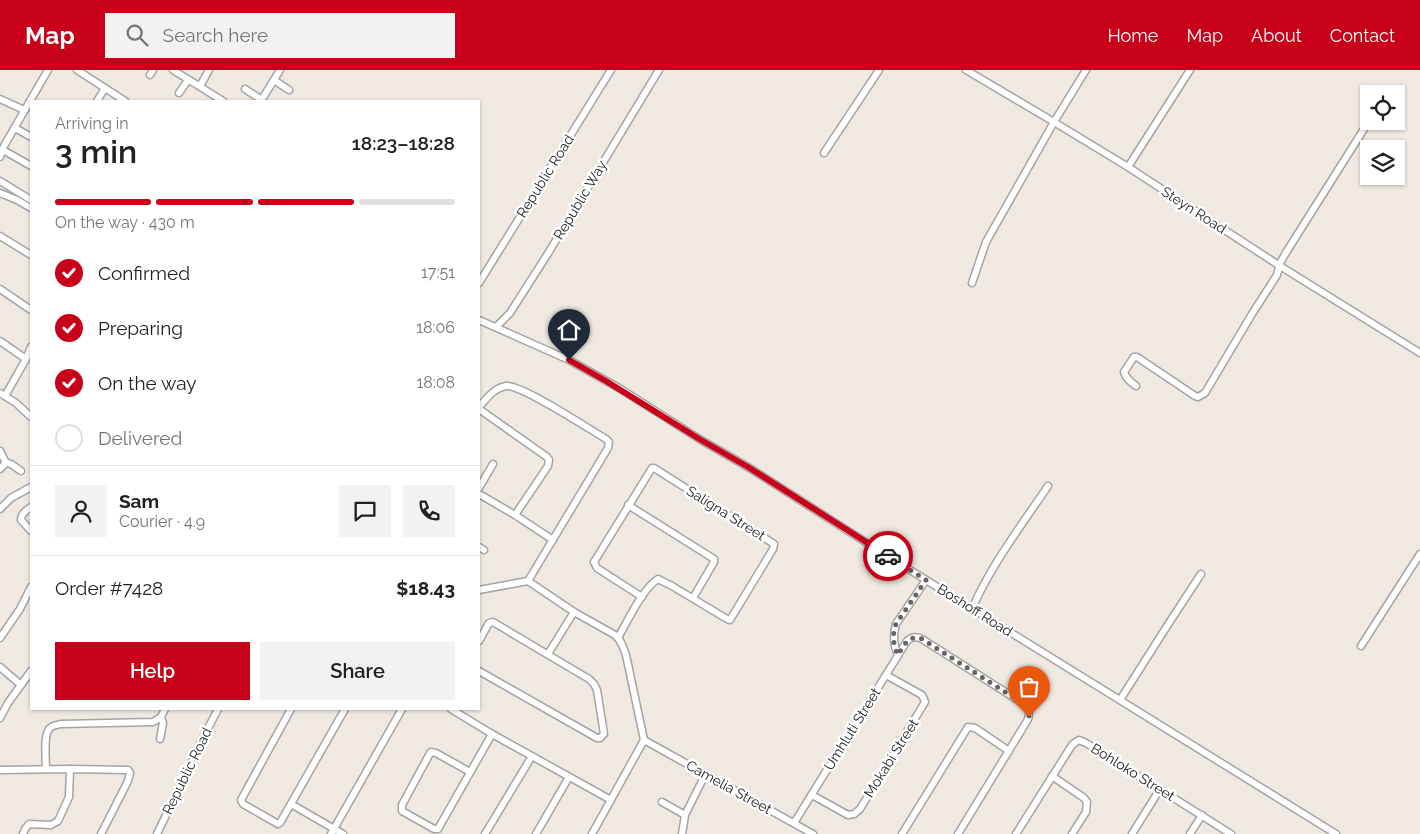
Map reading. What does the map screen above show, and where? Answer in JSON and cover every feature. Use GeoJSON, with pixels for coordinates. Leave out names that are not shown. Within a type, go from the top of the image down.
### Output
{"type":"FeatureCollection","features":[{"type":"Feature","properties":{"kind":"street"},"geometry":{"type":"LineString","coordinates":[[30,165],[2,150],[48,70]]}},
{"type":"Feature","properties":{"kind":"street"},"geometry":{"type":"LineString","coordinates":[[77,70],[124,100]]}},
{"type":"Feature","properties":{"kind":"street"},"geometry":{"type":"LineString","coordinates":[[173,70],[219,100]]}},
{"type":"Feature","properties":{"kind":"street"},"geometry":{"type":"LineString","coordinates":[[200,86],[210,70]]}},
{"type":"Feature","properties":{"kind":"street"},"geometry":{"type":"LineString","coordinates":[[245,89],[261,100],[279,70]]}},
{"type":"Feature","properties":{"kind":"street","name":"Republic Road"},"geometry":{"type":"LineString","coordinates":[[480,281],[611,70]]}},
{"type":"Feature","properties":{"kind":"street","name":"Republic Way"},"geometry":{"type":"LineString","coordinates":[[496,327],[510,313],[530,283],[659,70]]}},
{"type":"Feature","properties":{"kind":"street"},"geometry":{"type":"LineString","coordinates":[[824,153],[879,70]]}},
{"type":"Feature","properties":{"kind":"street","name":"Steyn Road"},"geometry":{"type":"LineString","coordinates":[[966,70],[1128,168],[1420,353]]}},
{"type":"Feature","properties":{"kind":"street"},"geometry":{"type":"LineString","coordinates":[[972,283],[986,242],[1054,122],[1086,70]]}},
{"type":"Feature","properties":{"kind":"street"},"geometry":{"type":"LineString","coordinates":[[1128,168],[1190,70]]}},
{"type":"Feature","properties":{"kind":"street"},"geometry":{"type":"LineString","coordinates":[[179,93],[188,80]]}},
{"type":"Feature","properties":{"kind":"street"},"geometry":{"type":"LineString","coordinates":[[274,80],[289,90]]}},
{"type":"Feature","properties":{"kind":"street"},"geometry":{"type":"LineString","coordinates":[[98,100],[105,88]]}},
{"type":"Feature","properties":{"kind":"street"},"geometry":{"type":"LineString","coordinates":[[0,99],[24,110]]}},
{"type":"Feature","properties":{"kind":"street"},"geometry":{"type":"LineString","coordinates":[[15,128],[30,136]]}},
{"type":"Feature","properties":{"kind":"street"},"geometry":{"type":"LineString","coordinates":[[1136,386],[1128,380],[1124,372],[1134,357],[1137,357],[1195,396],[1198,397],[1205,393],[1277,275],[1291,245],[1363,130]]}},
{"type":"Feature","properties":{"kind":"street"},"geometry":{"type":"LineString","coordinates":[[0,181],[30,199]]}},
{"type":"Feature","properties":{"kind":"street"},"geometry":{"type":"LineString","coordinates":[[0,193],[30,207]]}},
{"type":"Feature","properties":{"kind":"street"},"geometry":{"type":"LineString","coordinates":[[0,236],[30,254]]}},
{"type":"Feature","properties":{"kind":"street"},"geometry":{"type":"LineString","coordinates":[[0,289],[30,309]]}},
{"type":"Feature","properties":{"kind":"street","name":"Boshoff Road"},"geometry":{"type":"LineString","coordinates":[[480,320],[569,360],[606,381],[748,467],[926,580],[1336,834]]}},
{"type":"Feature","properties":{"kind":"street"},"geometry":{"type":"LineString","coordinates":[[0,341],[26,360]]}},
{"type":"Feature","properties":{"kind":"street"},"geometry":{"type":"LineString","coordinates":[[30,350],[26,360],[3,394],[16,403],[30,417]]}},
{"type":"Feature","properties":{"kind":"street"},"geometry":{"type":"LineString","coordinates":[[480,407],[495,390],[507,386],[515,387],[534,396],[598,434],[607,440],[609,444],[528,581]]}},
{"type":"Feature","properties":{"kind":"street"},"geometry":{"type":"LineString","coordinates":[[480,409],[549,459],[548,466],[515,515]]}},
{"type":"Feature","properties":{"kind":"street"},"geometry":{"type":"LineString","coordinates":[[0,451],[4,456],[5,462],[0,469]]}},
{"type":"Feature","properties":{"kind":"street"},"geometry":{"type":"LineString","coordinates":[[5,462],[12,464],[21,471]]}},
{"type":"Feature","properties":{"kind":"street"},"geometry":{"type":"LineString","coordinates":[[480,486],[493,464]]}},
{"type":"Feature","properties":{"kind":"street","name":"Saligna Street"},"geometry":{"type":"LineString","coordinates":[[628,505],[653,468],[774,544],[773,549],[729,620],[693,598]]}},
{"type":"Feature","properties":{"kind":"street"},"geometry":{"type":"LineString","coordinates":[[972,608],[993,569],[1048,486]]}},
{"type":"Feature","properties":{"kind":"street"},"geometry":{"type":"LineString","coordinates":[[0,510],[11,498],[30,488]]}},
{"type":"Feature","properties":{"kind":"street"},"geometry":{"type":"LineString","coordinates":[[480,495],[553,540]]}},
{"type":"Feature","properties":{"kind":"street"},"geometry":{"type":"LineString","coordinates":[[618,638],[654,582],[659,579],[693,598],[714,562],[714,558],[628,505],[594,564],[598,569],[642,598]]}},
{"type":"Feature","properties":{"kind":"street"},"geometry":{"type":"LineString","coordinates":[[30,508],[21,516],[20,520],[30,531]]}},
{"type":"Feature","properties":{"kind":"street"},"geometry":{"type":"LineString","coordinates":[[1361,646],[1420,554]]}},
{"type":"Feature","properties":{"kind":"street"},"geometry":{"type":"LineString","coordinates":[[1120,700],[1202,574]]}},
{"type":"Feature","properties":{"kind":"street"},"geometry":{"type":"LineString","coordinates":[[898,655],[894,646],[896,624],[926,580]]}},
{"type":"Feature","properties":{"kind":"street"},"geometry":{"type":"LineString","coordinates":[[480,590],[528,581],[574,612],[618,638],[626,654],[644,740],[592,834]]}},
{"type":"Feature","properties":{"kind":"street"},"geometry":{"type":"LineString","coordinates":[[0,638],[20,609],[30,589]]}},
{"type":"Feature","properties":{"kind":"street"},"geometry":{"type":"LineString","coordinates":[[548,654],[574,612]]}},
{"type":"Feature","properties":{"kind":"street"},"geometry":{"type":"LineString","coordinates":[[480,638],[489,623],[493,622],[590,679],[597,690],[605,730],[604,734],[602,737],[597,738],[480,672]]}},
{"type":"Feature","properties":{"kind":"street","name":"Umhluti Street"},"geometry":{"type":"LineString","coordinates":[[794,823],[898,655],[912,638],[922,639],[1027,707],[1030,713],[1029,717],[1009,751]]}},
{"type":"Feature","properties":{"kind":"street"},"geometry":{"type":"LineString","coordinates":[[0,667],[21,685]]}},
{"type":"Feature","properties":{"kind":"street"},"geometry":{"type":"LineString","coordinates":[[0,718],[8,703],[30,672]]}},
{"type":"Feature","properties":{"kind":"street","name":"Mokabi Street"},"geometry":{"type":"LineString","coordinates":[[812,795],[848,815],[856,813],[864,801],[924,702],[922,695],[886,675]]}},
{"type":"Feature","properties":{"kind":"street"},"geometry":{"type":"LineString","coordinates":[[46,769],[47,734],[48,729],[54,725],[152,723],[161,717],[164,710]]}},
{"type":"Feature","properties":{"kind":"street","name":"Republic Road"},"geometry":{"type":"LineString","coordinates":[[157,834],[217,710]]}},
{"type":"Feature","properties":{"kind":"street"},"geometry":{"type":"LineString","coordinates":[[290,710],[241,801],[278,824],[344,710]]}},
{"type":"Feature","properties":{"kind":"street"},"geometry":{"type":"LineString","coordinates":[[332,832],[401,710]]}},
{"type":"Feature","properties":{"kind":"street"},"geometry":{"type":"LineString","coordinates":[[453,710],[611,800]]}},
{"type":"Feature","properties":{"kind":"street"},"geometry":{"type":"LineString","coordinates":[[160,740],[163,723],[161,717]]}},
{"type":"Feature","properties":{"kind":"street"},"geometry":{"type":"LineString","coordinates":[[902,834],[968,727],[975,728],[1009,751],[958,834]]}},
{"type":"Feature","properties":{"kind":"street"},"geometry":{"type":"LineString","coordinates":[[470,772],[432,752],[401,808],[404,813],[437,829],[470,772],[492,734]]}},
{"type":"Feature","properties":{"kind":"street","name":"Camelia Street"},"geometry":{"type":"LineString","coordinates":[[644,740],[813,834]]}},
{"type":"Feature","properties":{"kind":"street","name":"Bohloko Street"},"geometry":{"type":"LineString","coordinates":[[1016,834],[1072,744],[1079,740],[1230,834]]}},
{"type":"Feature","properties":{"kind":"street"},"geometry":{"type":"LineString","coordinates":[[485,834],[532,756]]}},
{"type":"Feature","properties":{"kind":"street"},"geometry":{"type":"LineString","coordinates":[[23,834],[29,824],[51,825],[58,821],[69,797],[70,768]]}},
{"type":"Feature","properties":{"kind":"street"},"geometry":{"type":"LineString","coordinates":[[0,770],[125,768],[130,771],[128,781],[101,834]]}},
{"type":"Feature","properties":{"kind":"street"},"geometry":{"type":"LineString","coordinates":[[682,834],[685,815],[706,775]]}},
{"type":"Feature","properties":{"kind":"street"},"geometry":{"type":"LineString","coordinates":[[1052,776],[1087,802],[1086,812],[1072,834]]}},
{"type":"Feature","properties":{"kind":"street"},"geometry":{"type":"LineString","coordinates":[[536,834],[569,777]]}},
{"type":"Feature","properties":{"kind":"street"},"geometry":{"type":"LineString","coordinates":[[1132,834],[1160,789]]}},
{"type":"Feature","properties":{"kind":"street"},"geometry":{"type":"LineString","coordinates":[[662,802],[685,815]]}},
{"type":"Feature","properties":{"kind":"street"},"geometry":{"type":"LineString","coordinates":[[291,804],[332,832],[343,834]]}},
{"type":"Feature","properties":{"kind":"street"},"geometry":{"type":"LineString","coordinates":[[1190,834],[1202,815]]}},
{"type":"Feature","properties":{"kind":"way so far"},"geometry":{"type":"LineString","coordinates":[[888,556],[926,580],[896,624],[894,646],[898,655],[910,639],[916,637],[922,639],[1024,704],[1029,710],[1029,717]]}},
{"type":"Feature","properties":{"kind":"route"},"geometry":{"type":"LineString","coordinates":[[569,360],[629,394],[701,440],[748,467],[888,556]]}}]}
